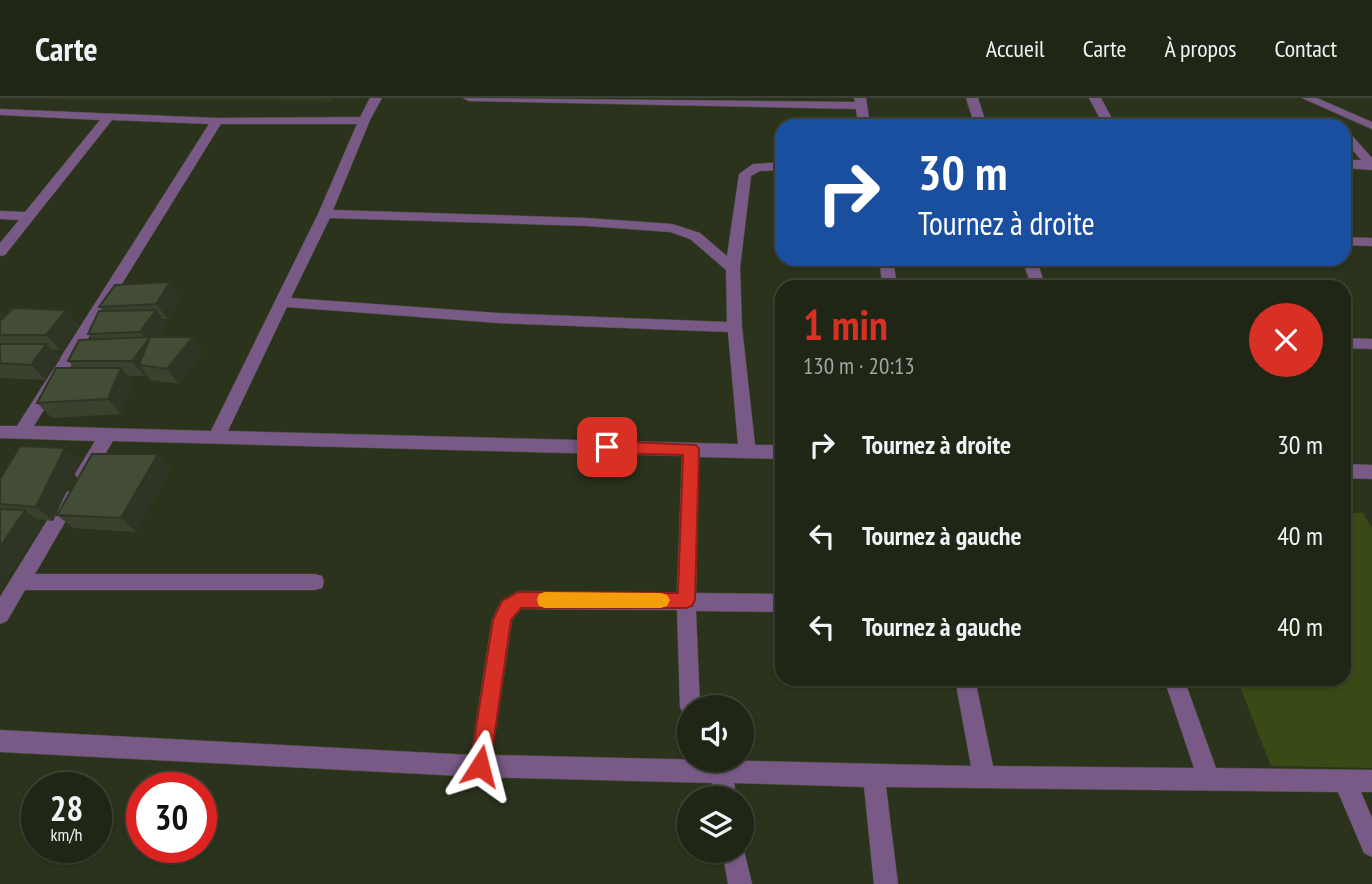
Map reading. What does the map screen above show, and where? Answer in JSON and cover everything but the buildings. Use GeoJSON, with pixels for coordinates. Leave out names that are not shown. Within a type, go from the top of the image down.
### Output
{"type":"FeatureCollection","features":[{"type":"Feature","properties":{"kind":"street"},"geometry":{"type":"LineString","coordinates":[[217,436],[325,214],[364,120],[376,98]]}},
{"type":"Feature","properties":{"kind":"street"},"geometry":{"type":"LineString","coordinates":[[469,98],[861,102]]}},
{"type":"Feature","properties":{"kind":"street"},"geometry":{"type":"LineString","coordinates":[[972,98],[979,119]]}},
{"type":"Feature","properties":{"kind":"street"},"geometry":{"type":"LineString","coordinates":[[1095,98],[1106,119]]}},
{"type":"Feature","properties":{"kind":"street"},"geometry":{"type":"LineString","coordinates":[[1314,101],[1372,126]]}},
{"type":"Feature","properties":{"kind":"street"},"geometry":{"type":"LineString","coordinates":[[1314,101],[1331,119]]}},
{"type":"Feature","properties":{"kind":"street"},"geometry":{"type":"LineString","coordinates":[[0,113],[217,121],[364,120]]}},
{"type":"Feature","properties":{"kind":"street"},"geometry":{"type":"LineString","coordinates":[[1357,120],[1372,114]]}},
{"type":"Feature","properties":{"kind":"street"},"geometry":{"type":"LineString","coordinates":[[0,252],[109,116]]}},
{"type":"Feature","properties":{"kind":"street"},"geometry":{"type":"LineString","coordinates":[[21,433],[217,121]]}},
{"type":"Feature","properties":{"kind":"street"},"geometry":{"type":"LineString","coordinates":[[1351,141],[1371,165]]}},
{"type":"Feature","properties":{"kind":"street"},"geometry":{"type":"LineString","coordinates":[[1351,164],[1371,165]]}},
{"type":"Feature","properties":{"kind":"street"},"geometry":{"type":"LineString","coordinates":[[747,451],[735,327],[733,268],[745,174],[757,167],[775,166]]}},
{"type":"Feature","properties":{"kind":"street"},"geometry":{"type":"LineString","coordinates":[[325,214],[587,222],[673,228],[695,236],[733,268]]}},
{"type":"Feature","properties":{"kind":"street"},"geometry":{"type":"LineString","coordinates":[[0,215],[29,216]]}},
{"type":"Feature","properties":{"kind":"street"},"geometry":{"type":"LineString","coordinates":[[1351,242],[1372,242]]}},
{"type":"Feature","properties":{"kind":"street"},"geometry":{"type":"LineString","coordinates":[[283,302],[498,318],[735,327]]}},
{"type":"Feature","properties":{"kind":"street"},"geometry":{"type":"LineString","coordinates":[[1351,343],[1372,344]]}},
{"type":"Feature","properties":{"kind":"street"},"geometry":{"type":"LineString","coordinates":[[0,432],[775,452]]}},
{"type":"Feature","properties":{"kind":"street"},"geometry":{"type":"LineString","coordinates":[[0,615],[11,592],[109,433]]}},
{"type":"Feature","properties":{"kind":"street"},"geometry":{"type":"LineString","coordinates":[[690,695],[686,600],[691,449]]}},
{"type":"Feature","properties":{"kind":"street"},"geometry":{"type":"LineString","coordinates":[[1351,471],[1372,472]]}},
{"type":"Feature","properties":{"kind":"street"},"geometry":{"type":"LineString","coordinates":[[11,592],[316,582]]}},
{"type":"Feature","properties":{"kind":"street"},"geometry":{"type":"LineString","coordinates":[[480,766],[502,620],[509,607],[518,600],[775,603]]}},
{"type":"Feature","properties":{"kind":"street"},"geometry":{"type":"LineString","coordinates":[[966,686],[984,777]]}},
{"type":"Feature","properties":{"kind":"street"},"geometry":{"type":"LineString","coordinates":[[1176,686],[1209,779]]}},
{"type":"Feature","properties":{"kind":"street"},"geometry":{"type":"LineString","coordinates":[[0,741],[480,766],[677,765]]}},
{"type":"Feature","properties":{"kind":"street"},"geometry":{"type":"LineString","coordinates":[[752,772],[874,776],[1372,781]]}},
{"type":"Feature","properties":{"kind":"street"},"geometry":{"type":"LineString","coordinates":[[874,776],[886,884]]}},
{"type":"Feature","properties":{"kind":"street"},"geometry":{"type":"LineString","coordinates":[[1345,781],[1372,845]]}},
{"type":"Feature","properties":{"kind":"street"},"geometry":{"type":"LineString","coordinates":[[736,863],[740,884]]}},
{"type":"Feature","properties":{"kind":"shaded area"},"geometry":{"type":"Polygon","coordinates":[[[334,98],[333,101],[47,100],[334,98]]]}},
{"type":"Feature","properties":{"kind":"shaded area"},"geometry":{"type":"Polygon","coordinates":[[[1351,513],[1363,513],[1372,528],[1372,768],[1271,766],[1240,686],[1351,686],[1351,513]]]}},
{"type":"Feature","properties":{"kind":"slow traffic"},"geometry":{"type":"LineString","coordinates":[[545,600],[661,600]]}},
{"type":"Feature","properties":{"kind":"route"},"geometry":{"type":"LineString","coordinates":[[480,766],[502,620],[509,607],[518,600],[686,600],[691,449],[607,447]]}}]}
